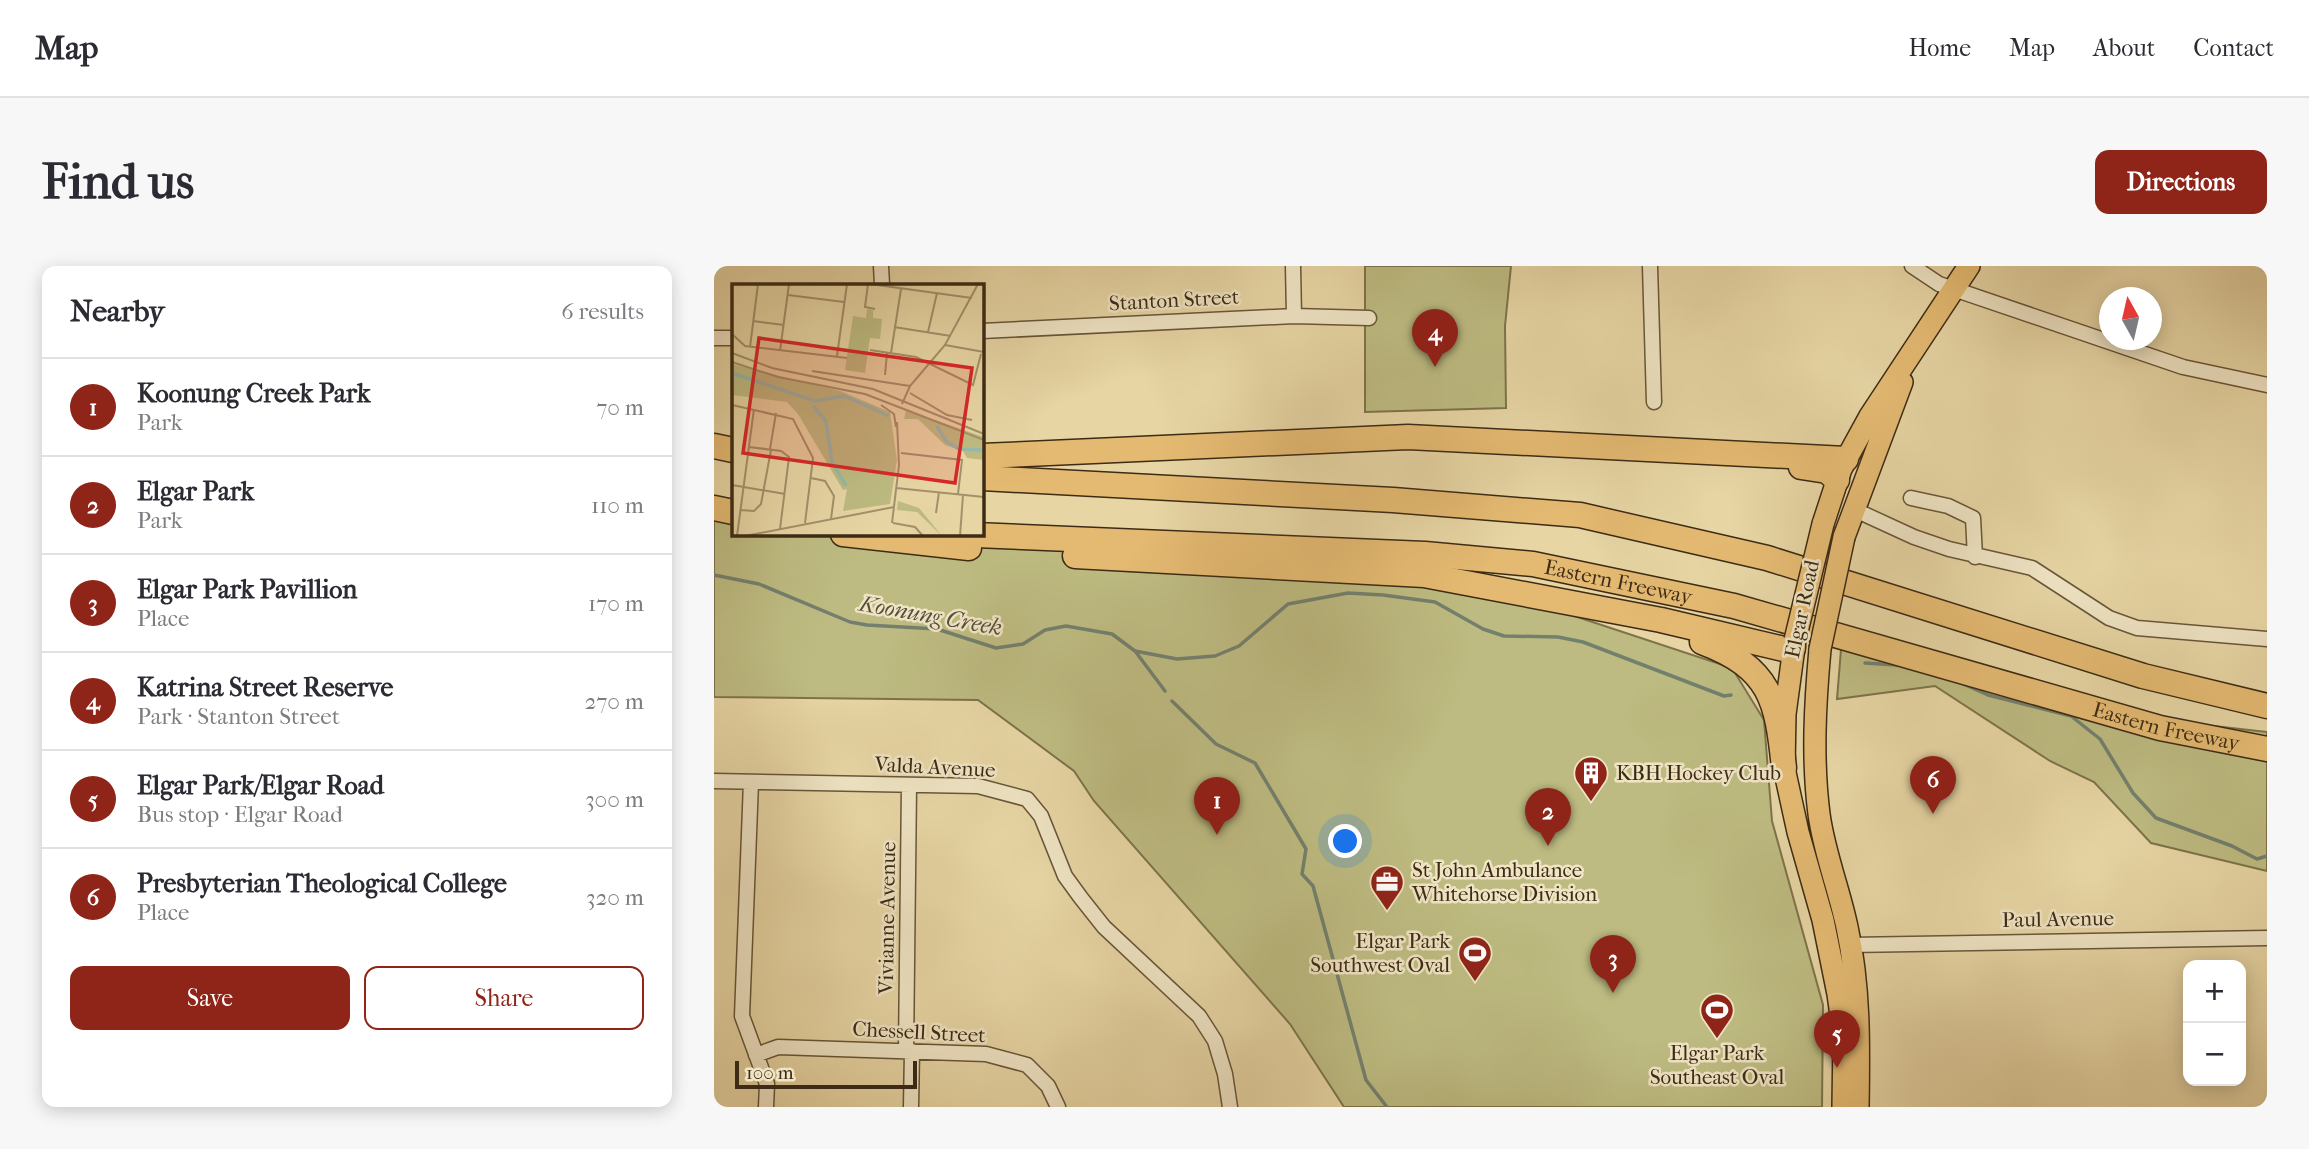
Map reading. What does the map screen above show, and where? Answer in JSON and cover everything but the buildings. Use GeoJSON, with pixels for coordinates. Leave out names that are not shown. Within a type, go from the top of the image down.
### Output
{"type":"FeatureCollection","features":[{"type":"Feature","properties":{"kind":"highway"},"geometry":{"type":"LineString","coordinates":[[984,456],[1408,437],[1714,453],[1842,469]]}},
{"type":"Feature","properties":{"kind":"highway"},"geometry":{"type":"LineString","coordinates":[[714,446],[732,450]]}},
{"type":"Feature","properties":{"kind":"highway","name":"Eastern Freeway"},"geometry":{"type":"LineString","coordinates":[[984,478],[1379,499],[1580,515],[1767,558],[2143,676],[2267,705]]}},
{"type":"Feature","properties":{"kind":"highway"},"geometry":{"type":"LineString","coordinates":[[714,505],[732,507]]}},
{"type":"Feature","properties":{"kind":"highway"},"geometry":{"type":"LineString","coordinates":[[714,505],[732,512]]}},
{"type":"Feature","properties":{"kind":"highway","name":"Eastern Freeway"},"geometry":{"type":"LineString","coordinates":[[984,535],[1426,554],[1533,564],[1734,606],[2160,728],[2267,749]]}},
{"type":"Feature","properties":{"kind":"highway"},"geometry":{"type":"LineString","coordinates":[[861,536],[1000,551],[1244,567],[1424,575],[1784,649],[1803,644]]}},
{"type":"Feature","properties":{"kind":"highway"},"geometry":{"type":"LineString","coordinates":[[1631,616],[1725,651],[1748,665],[1765,687],[1776,711],[1784,768]]}},
{"type":"Feature","properties":{"kind":"main road","name":"Elgar Road"},"geometry":{"type":"LineString","coordinates":[[1843,1107],[1844,1037],[1819,906],[1797,832],[1784,768],[1784,714],[1803,644],[1823,524],[1842,469],[1889,383],[1969,266]]}},
{"type":"Feature","properties":{"kind":"main road","name":"Elgar Road"},"geometry":{"type":"LineString","coordinates":[[1858,1107],[1858,944],[1823,836],[1803,644],[1826,612],[1853,509],[1923,336]]}},
{"type":"Feature","properties":{"kind":"main road"},"geometry":{"type":"LineString","coordinates":[[1842,469],[1853,509]]}},
{"type":"Feature","properties":{"kind":"main road","name":"Elgar Road"},"geometry":{"type":"LineString","coordinates":[[1819,906],[1820,880],[1814,853],[1823,836]]}},
{"type":"Feature","properties":{"kind":"main road"},"geometry":{"type":"LineString","coordinates":[[1828,949],[1858,944]]}},
{"type":"Feature","properties":{"kind":"street"},"geometry":{"type":"LineString","coordinates":[[881,266],[882,284]]}},
{"type":"Feature","properties":{"kind":"street"},"geometry":{"type":"LineString","coordinates":[[1293,266],[1294,316]]}},
{"type":"Feature","properties":{"kind":"street"},"geometry":{"type":"LineString","coordinates":[[1650,266],[1654,402]]}},
{"type":"Feature","properties":{"kind":"street"},"geometry":{"type":"LineString","coordinates":[[1912,266],[1940,285],[2183,367],[2267,385]]}},
{"type":"Feature","properties":{"kind":"street","name":"Stanton Street"},"geometry":{"type":"LineString","coordinates":[[984,331],[1294,316],[1369,318]]}},
{"type":"Feature","properties":{"kind":"street"},"geometry":{"type":"LineString","coordinates":[[714,338],[732,338]]}},
{"type":"Feature","properties":{"kind":"street"},"geometry":{"type":"LineString","coordinates":[[1911,498],[1955,508],[1973,518],[1975,556]]}},
{"type":"Feature","properties":{"kind":"street"},"geometry":{"type":"LineString","coordinates":[[1853,509],[1914,537],[1975,556],[2032,568],[2109,618],[2137,628],[2267,639]]}},
{"type":"Feature","properties":{"kind":"street","name":"Valda Avenue"},"geometry":{"type":"LineString","coordinates":[[714,781],[978,786],[1027,799],[1041,816],[1065,876],[1080,898],[1104,928],[1199,1016],[1214,1041],[1225,1074],[1230,1107]]}},
{"type":"Feature","properties":{"kind":"street"},"geometry":{"type":"LineString","coordinates":[[751,782],[742,1016],[767,1084],[766,1107]]}},
{"type":"Feature","properties":{"kind":"street","name":"Vivianne Avenue"},"geometry":{"type":"LineString","coordinates":[[909,785],[911,1107]]}},
{"type":"Feature","properties":{"kind":"street","name":"Paul Avenue"},"geometry":{"type":"LineString","coordinates":[[1858,944],[2267,938]]}},
{"type":"Feature","properties":{"kind":"street","name":"Chessell Street"},"geometry":{"type":"LineString","coordinates":[[756,1055],[778,1047],[986,1054],[1027,1065],[1048,1086],[1058,1107]]}},
{"type":"Feature","properties":{"kind":"shaded area"},"geometry":{"type":"Polygon","coordinates":[[[1365,266],[1511,266],[1505,326],[1506,408],[1365,412],[1365,266]]]}},
{"type":"Feature","properties":{"kind":"shaded area"},"geometry":{"type":"Polygon","coordinates":[[[714,513],[732,515],[732,536],[984,534],[1351,567],[1523,599],[1732,668],[1764,720],[1772,821],[1823,1005],[1822,1107],[1344,1107],[1290,1024],[1094,801],[1074,771],[978,700],[714,697],[714,513]]]}},
{"type":"Feature","properties":{"kind":"shaded area"},"geometry":{"type":"Polygon","coordinates":[[[1842,637],[2161,720],[2267,732],[2267,871],[2151,843],[2094,782],[2050,761],[1935,686],[1837,699],[1842,637]]]}},
{"type":"Feature","properties":{"kind":"waterway","name":"Koonung Creek"},"geometry":{"type":"LineString","coordinates":[[714,575],[759,584],[850,622],[937,629],[996,648],[1023,644],[1045,630],[1066,626],[1112,634],[1135,651],[1177,659],[1215,656],[1239,646],[1288,604],[1348,593],[1383,595],[1435,602],[1483,629],[1504,636],[1558,637],[1583,642],[1724,696],[1731,695]]}},
{"type":"Feature","properties":{"kind":"waterway"},"geometry":{"type":"LineString","coordinates":[[1135,651],[1165,691]]}},
{"type":"Feature","properties":{"kind":"waterway","name":"Koonung Creek"},"geometry":{"type":"LineString","coordinates":[[1865,663],[1897,665]]}},
{"type":"Feature","properties":{"kind":"waterway","name":"Koonung Creek"},"geometry":{"type":"LineString","coordinates":[[1961,683],[1988,695],[2071,716],[2100,739],[2133,793],[2156,818],[2232,846],[2257,859],[2267,856]]}},
{"type":"Feature","properties":{"kind":"waterway"},"geometry":{"type":"LineString","coordinates":[[1172,701],[1216,744],[1255,763],[1306,849],[1302,874],[1313,886],[1366,1080],[1387,1107]]}},
{"type":"Feature","properties":{"kind":"place","name":"Katrina Street Reserve"},"geometry":{"type":"Point","coordinates":[1435,367]}},
{"type":"Feature","properties":{"kind":"place","name":"KBH Hockey Club"},"geometry":{"type":"Point","coordinates":[1591,803]}},
{"type":"Feature","properties":{"kind":"place","name":"Presbyterian Theological College"},"geometry":{"type":"Point","coordinates":[1933,814]}},
{"type":"Feature","properties":{"kind":"place","name":"Koonung Creek Park"},"geometry":{"type":"Point","coordinates":[1217,835]}},
{"type":"Feature","properties":{"kind":"place","name":"Elgar Park"},"geometry":{"type":"Point","coordinates":[1548,846]}},
{"type":"Feature","properties":{"kind":"place","name":"St John Ambulance Whitehorse Division"},"geometry":{"type":"Point","coordinates":[1387,912]}},
{"type":"Feature","properties":{"kind":"place","name":"Elgar Park Southwest Oval"},"geometry":{"type":"Point","coordinates":[1475,983]}},
{"type":"Feature","properties":{"kind":"place","name":"Elgar Park Pavillion"},"geometry":{"type":"Point","coordinates":[1613,993]}},
{"type":"Feature","properties":{"kind":"place","name":"Elgar Park Southeast Oval"},"geometry":{"type":"Point","coordinates":[1717,1040]}},
{"type":"Feature","properties":{"kind":"place","name":"Elgar Park/Elgar Road"},"geometry":{"type":"Point","coordinates":[1837,1068]}}]}
